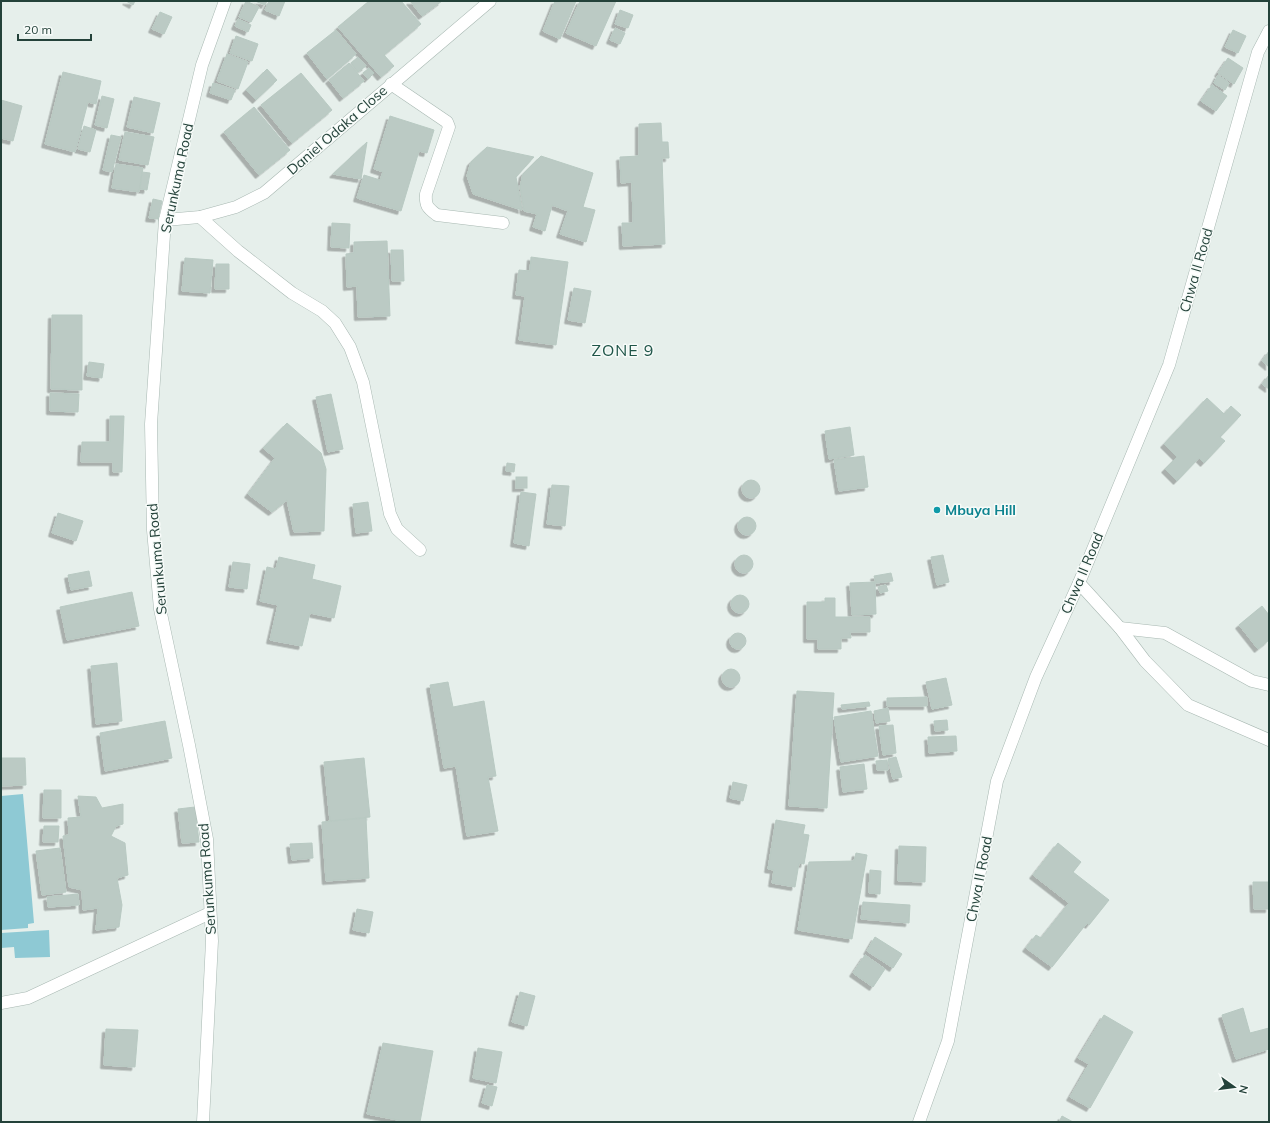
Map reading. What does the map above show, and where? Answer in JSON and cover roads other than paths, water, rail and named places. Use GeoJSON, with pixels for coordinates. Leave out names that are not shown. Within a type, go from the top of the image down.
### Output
{"type":"FeatureCollection","features":[{"type":"Feature","properties":{"kind":"street","name":"Serunkuma Road"},"geometry":{"type":"LineString","coordinates":[[203,1122],[212,941],[206,839],[189,745],[160,609],[153,530],[151,424],[165,220],[202,66],[225,1]]}},
{"type":"Feature","properties":{"kind":"street","name":"Daniel Odaka Close"},"geometry":{"type":"LineString","coordinates":[[165,220],[200,217],[236,207],[264,193],[490,1]]}},
{"type":"Feature","properties":{"kind":"street","name":"Chwa II Road"},"geometry":{"type":"LineString","coordinates":[[919,1122],[948,1042],[997,781],[1036,677],[1079,583],[1169,365],[1258,52],[1269,31]]}},
{"type":"Feature","properties":{"kind":"street"},"geometry":{"type":"LineString","coordinates":[[391,84],[447,122],[449,127],[426,194],[425,202],[428,208],[437,215],[503,223]]}},
{"type":"Feature","properties":{"kind":"street"},"geometry":{"type":"LineString","coordinates":[[200,217],[238,251],[292,293],[322,311],[335,323],[350,347],[363,382],[390,514],[397,529],[420,550]]}},
{"type":"Feature","properties":{"kind":"street"},"geometry":{"type":"LineString","coordinates":[[1079,583],[1120,628],[1145,661],[1188,705],[1269,740]]}},
{"type":"Feature","properties":{"kind":"street"},"geometry":{"type":"LineString","coordinates":[[1120,628],[1165,633],[1252,681],[1269,686]]}},
{"type":"Feature","properties":{"kind":"street"},"geometry":{"type":"LineString","coordinates":[[1,1003],[28,998],[210,913]]}},
{"type":"Feature","properties":{"kind":"water"},"geometry":{"type":"Polygon","coordinates":[[[23,794],[34,923],[28,924],[28,928],[1,930],[1,796],[23,794]]]}},
{"type":"Feature","properties":{"kind":"water"},"geometry":{"type":"Polygon","coordinates":[[[49,930],[50,957],[15,958],[14,947],[1,948],[1,933],[49,930]]]}},
{"type":"Feature","properties":{"kind":"place","name":"Mbuya Hill"},"geometry":{"type":"Point","coordinates":[937,510]}},
{"type":"Feature","properties":{"kind":"district","name":"ZONE 9"},"geometry":{"type":"Point","coordinates":[623,350]}}]}
